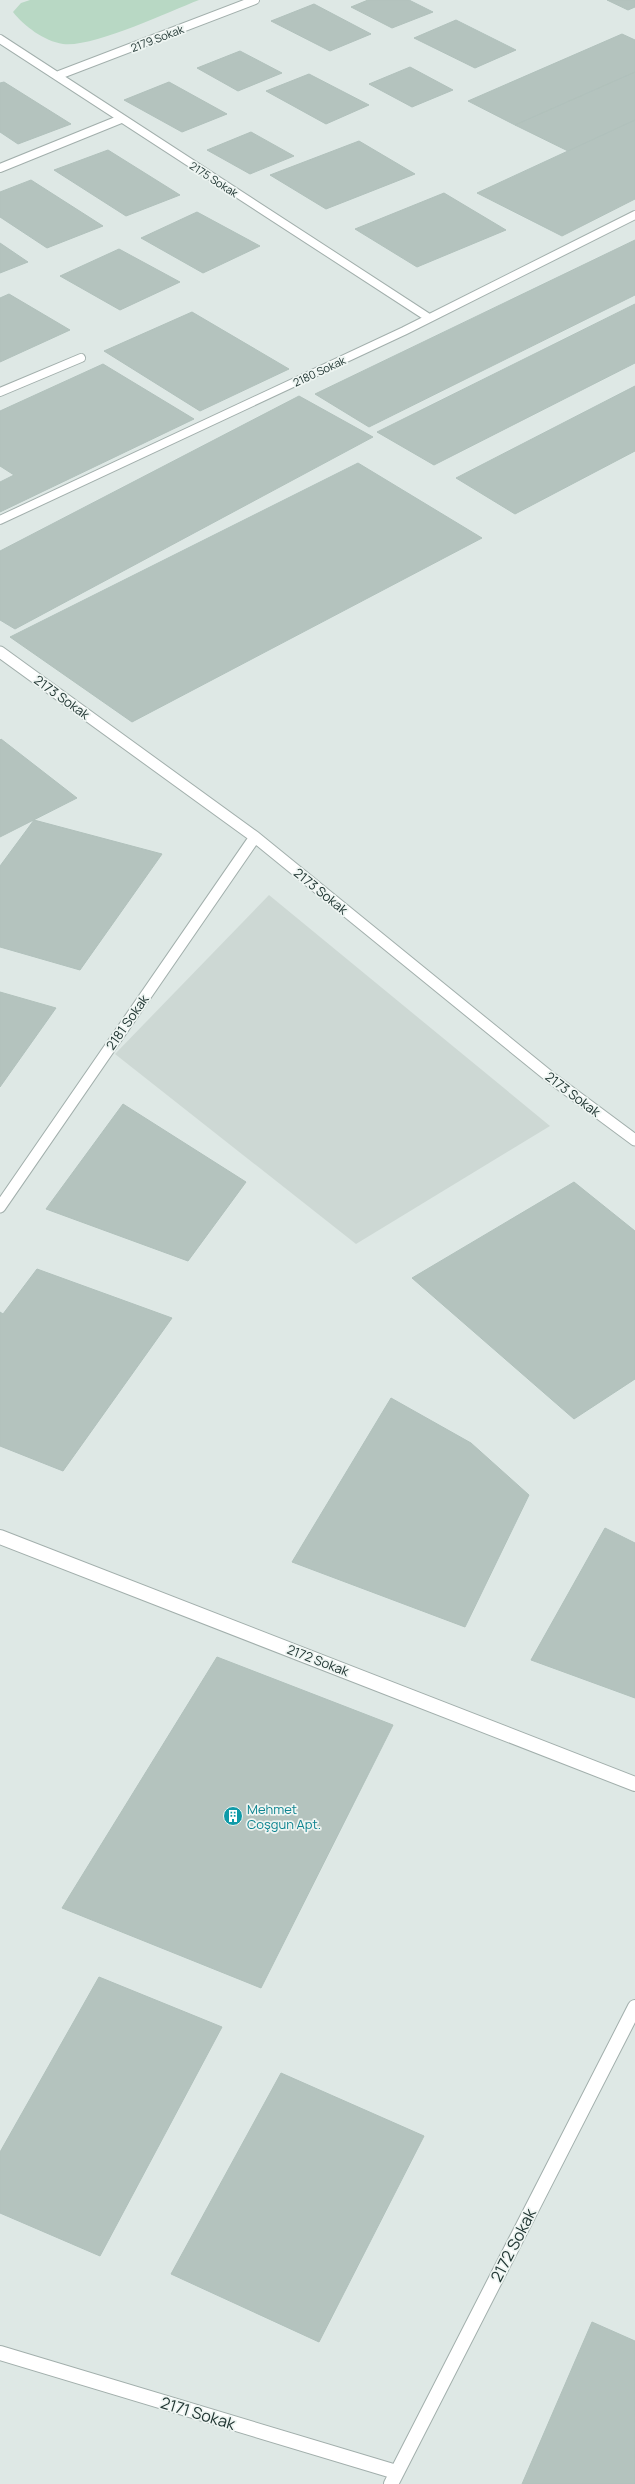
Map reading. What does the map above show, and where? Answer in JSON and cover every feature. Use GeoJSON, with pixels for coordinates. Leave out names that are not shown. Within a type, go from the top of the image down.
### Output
{"type":"FeatureCollection","features":[{"type":"Feature","properties":{"kind":"street","name":"2179 Sokak"},"geometry":{"type":"LineString","coordinates":[[59,75],[256,0]]}},
{"type":"Feature","properties":{"kind":"street","name":"2175 Sokak"},"geometry":{"type":"LineString","coordinates":[[0,39],[59,75],[121,120],[429,318]]}},
{"type":"Feature","properties":{"kind":"street"},"geometry":{"type":"LineString","coordinates":[[0,168],[121,120]]}},
{"type":"Feature","properties":{"kind":"street","name":"2180 Sokak"},"geometry":{"type":"LineString","coordinates":[[0,520],[429,318],[635,216]]}},
{"type":"Feature","properties":{"kind":"street"},"geometry":{"type":"LineString","coordinates":[[0,392],[81,358]]}},
{"type":"Feature","properties":{"kind":"street","name":"2173 Sokak"},"geometry":{"type":"LineString","coordinates":[[0,652],[255,837],[550,1077],[635,1140]]}},
{"type":"Feature","properties":{"kind":"street","name":"2181 Sokak"},"geometry":{"type":"LineString","coordinates":[[0,1207],[255,837]]}},
{"type":"Feature","properties":{"kind":"street","name":"2172 Sokak"},"geometry":{"type":"LineString","coordinates":[[0,1537],[635,1784]]}},
{"type":"Feature","properties":{"kind":"street","name":"2172 Sokak"},"geometry":{"type":"LineString","coordinates":[[394,2478],[635,2006]]}},
{"type":"Feature","properties":{"kind":"street","name":"2171 Sokak"},"geometry":{"type":"LineString","coordinates":[[0,2353],[394,2478]]}},
{"type":"Feature","properties":{"kind":"shaded area"},"geometry":{"type":"Polygon","coordinates":[[[269,895],[550,1126],[356,1244],[115,1054],[269,895]]]}},
{"type":"Feature","properties":{"kind":"green space"},"geometry":{"type":"Polygon","coordinates":[[[30,0],[199,0],[111,35],[76,44],[63,44],[49,40],[35,32],[13,12],[21,3],[30,0]]]}},
{"type":"Feature","properties":{"kind":"building"},"geometry":{"type":"Polygon","coordinates":[[[368,0],[409,0],[433,12],[392,28],[351,7],[368,0]]]}},
{"type":"Feature","properties":{"kind":"building"},"geometry":{"type":"Polygon","coordinates":[[[607,0],[635,0],[635,7],[628,10],[607,0]]]}},
{"type":"Feature","properties":{"kind":"building"},"geometry":{"type":"Polygon","coordinates":[[[314,4],[371,34],[330,51],[271,21],[314,4]]]}},
{"type":"Feature","properties":{"kind":"building"},"geometry":{"type":"Polygon","coordinates":[[[456,20],[516,50],[475,68],[414,38],[456,20]]]}},
{"type":"Feature","properties":{"kind":"building"},"geometry":{"type":"Polygon","coordinates":[[[622,34],[635,40],[635,72],[515,125],[468,101],[622,34]]]}},
{"type":"Feature","properties":{"kind":"building"},"geometry":{"type":"Polygon","coordinates":[[[240,51],[282,73],[238,91],[197,68],[240,51]]]}},
{"type":"Feature","properties":{"kind":"building"},"geometry":{"type":"Polygon","coordinates":[[[410,67],[453,90],[412,107],[369,84],[410,67]]]}},
{"type":"Feature","properties":{"kind":"building"},"geometry":{"type":"Polygon","coordinates":[[[635,72],[635,120],[568,151],[515,125],[635,72]]]}},
{"type":"Feature","properties":{"kind":"building"},"geometry":{"type":"Polygon","coordinates":[[[309,74],[369,105],[326,124],[266,91],[309,74]]]}},
{"type":"Feature","properties":{"kind":"building"},"geometry":{"type":"Polygon","coordinates":[[[4,82],[71,124],[18,144],[0,132],[0,83],[4,82]]]}},
{"type":"Feature","properties":{"kind":"building"},"geometry":{"type":"Polygon","coordinates":[[[169,82],[227,114],[182,132],[124,100],[169,82]]]}},
{"type":"Feature","properties":{"kind":"building"},"geometry":{"type":"Polygon","coordinates":[[[635,120],[635,199],[562,236],[477,193],[635,120]]]}},
{"type":"Feature","properties":{"kind":"building"},"geometry":{"type":"Polygon","coordinates":[[[251,132],[294,156],[250,174],[207,150],[251,132]]]}},
{"type":"Feature","properties":{"kind":"building"},"geometry":{"type":"Polygon","coordinates":[[[359,141],[415,174],[326,209],[270,175],[359,141]]]}},
{"type":"Feature","properties":{"kind":"building"},"geometry":{"type":"Polygon","coordinates":[[[108,150],[180,195],[126,216],[54,170],[108,150]]]}},
{"type":"Feature","properties":{"kind":"building"},"geometry":{"type":"Polygon","coordinates":[[[31,180],[103,226],[47,248],[0,217],[0,192],[31,180]]]}},
{"type":"Feature","properties":{"kind":"building"},"geometry":{"type":"Polygon","coordinates":[[[444,193],[506,230],[417,267],[355,229],[444,193]]]}},
{"type":"Feature","properties":{"kind":"building"},"geometry":{"type":"Polygon","coordinates":[[[197,212],[260,246],[203,273],[141,238],[197,212]]]}},
{"type":"Feature","properties":{"kind":"building"},"geometry":{"type":"Polygon","coordinates":[[[635,240],[635,295],[369,427],[315,394],[635,240]]]}},
{"type":"Feature","properties":{"kind":"building"},"geometry":{"type":"Polygon","coordinates":[[[0,243],[28,262],[0,273],[0,243]]]}},
{"type":"Feature","properties":{"kind":"building"},"geometry":{"type":"Polygon","coordinates":[[[119,249],[180,282],[120,310],[60,276],[119,249]]]}},
{"type":"Feature","properties":{"kind":"building"},"geometry":{"type":"Polygon","coordinates":[[[9,294],[70,330],[0,362],[0,298],[9,294]]]}},
{"type":"Feature","properties":{"kind":"building"},"geometry":{"type":"Polygon","coordinates":[[[635,304],[635,363],[434,465],[377,432],[635,304]]]}},
{"type":"Feature","properties":{"kind":"building"},"geometry":{"type":"Polygon","coordinates":[[[192,312],[289,369],[200,411],[104,351],[192,312]]]}},
{"type":"Feature","properties":{"kind":"building"},"geometry":{"type":"Polygon","coordinates":[[[103,364],[194,419],[0,512],[0,482],[14,475],[0,466],[0,411],[103,364]]]}},
{"type":"Feature","properties":{"kind":"building"},"geometry":{"type":"Polygon","coordinates":[[[635,386],[635,451],[515,514],[456,478],[635,386]]]}},
{"type":"Feature","properties":{"kind":"building"},"geometry":{"type":"Polygon","coordinates":[[[299,396],[373,437],[15,629],[0,620],[0,551],[299,396]]]}},
{"type":"Feature","properties":{"kind":"building"},"geometry":{"type":"Polygon","coordinates":[[[358,463],[482,538],[132,722],[10,637],[358,463]]]}},
{"type":"Feature","properties":{"kind":"building"},"geometry":{"type":"Polygon","coordinates":[[[1,739],[77,798],[0,837],[0,740],[1,739]]]}},
{"type":"Feature","properties":{"kind":"building"},"geometry":{"type":"Polygon","coordinates":[[[34,820],[162,854],[80,970],[0,947],[0,866],[34,820]]]}},
{"type":"Feature","properties":{"kind":"building"},"geometry":{"type":"Polygon","coordinates":[[[0,992],[56,1008],[0,1087],[0,992]]]}},
{"type":"Feature","properties":{"kind":"building"},"geometry":{"type":"Polygon","coordinates":[[[123,1104],[246,1182],[188,1261],[46,1209],[123,1104]]]}},
{"type":"Feature","properties":{"kind":"building"},"geometry":{"type":"Polygon","coordinates":[[[574,1182],[635,1231],[635,1379],[574,1419],[412,1278],[574,1182]]]}},
{"type":"Feature","properties":{"kind":"building"},"geometry":{"type":"Polygon","coordinates":[[[37,1269],[172,1318],[63,1471],[0,1446],[0,1312],[3,1314],[37,1269]]]}},
{"type":"Feature","properties":{"kind":"building"},"geometry":{"type":"Polygon","coordinates":[[[391,1398],[471,1443],[529,1495],[465,1627],[292,1562],[391,1398]]]}},
{"type":"Feature","properties":{"kind":"building"},"geometry":{"type":"Polygon","coordinates":[[[605,1528],[635,1543],[635,1698],[531,1660],[605,1528]]]}},
{"type":"Feature","properties":{"kind":"building","name":"Mehmet Coşgun Apt."},"geometry":{"type":"Polygon","coordinates":[[[217,1657],[393,1725],[261,1988],[62,1908],[217,1657]]]}},
{"type":"Feature","properties":{"kind":"building"},"geometry":{"type":"Polygon","coordinates":[[[99,1977],[222,2027],[100,2256],[0,2213],[0,2152],[99,1977]]]}},
{"type":"Feature","properties":{"kind":"building"},"geometry":{"type":"Polygon","coordinates":[[[281,2073],[424,2136],[319,2342],[171,2274],[281,2073]]]}},
{"type":"Feature","properties":{"kind":"building"},"geometry":{"type":"Polygon","coordinates":[[[592,2322],[635,2341],[635,2484],[522,2484],[592,2322]]]}},
{"type":"Feature","properties":{"kind":"place","name":"Mehmet Coşgun Apt."},"geometry":{"type":"Point","coordinates":[233,1816]}}]}
